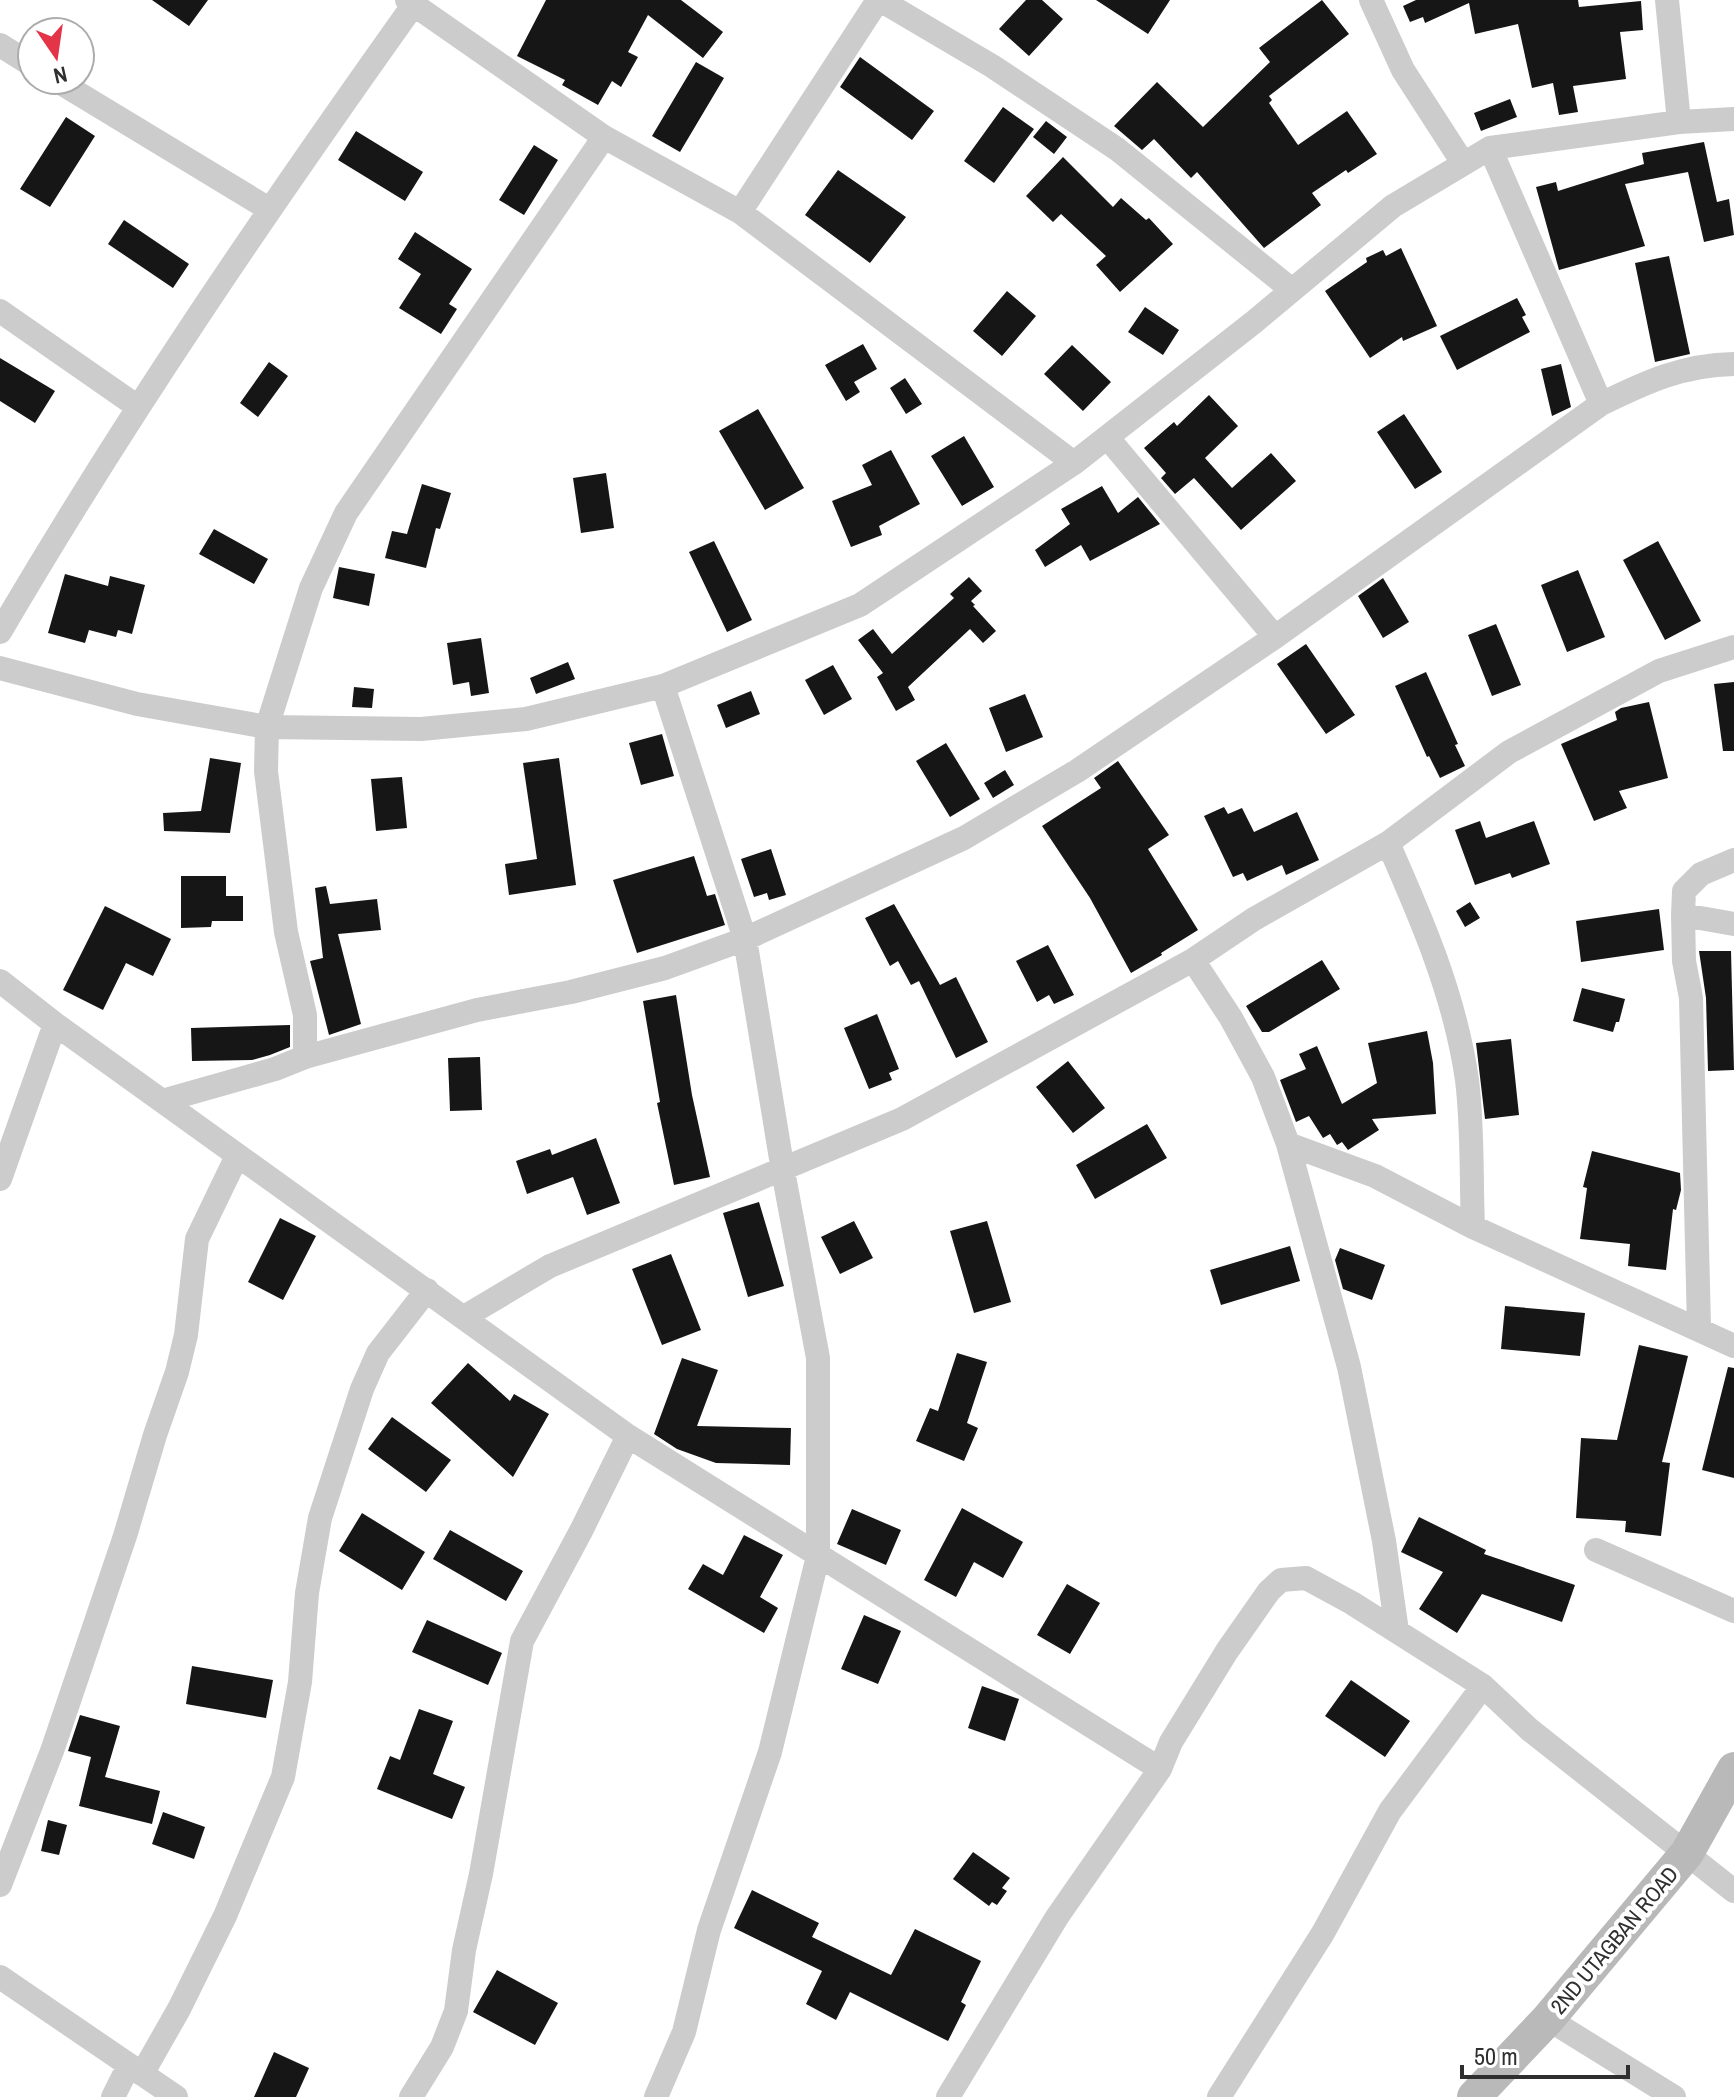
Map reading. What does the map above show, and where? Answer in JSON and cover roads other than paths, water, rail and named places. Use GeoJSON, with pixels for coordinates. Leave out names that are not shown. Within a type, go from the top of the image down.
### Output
{"type":"FeatureCollection","features":[{"type":"Feature","properties":{"kind":"street"},"geometry":{"type":"LineString","coordinates":[[740,212],[879,0],[992,66],[1117,149],[1292,290]]}},
{"type":"Feature","properties":{"kind":"street"},"geometry":{"type":"LineString","coordinates":[[1371,0],[1403,70],[1463,163]]}},
{"type":"Feature","properties":{"kind":"street"},"geometry":{"type":"LineString","coordinates":[[1667,0],[1679,122]]}},
{"type":"Feature","properties":{"kind":"street"},"geometry":{"type":"LineString","coordinates":[[0,632],[69,513],[410,2],[604,137],[740,212],[1074,463]]}},
{"type":"Feature","properties":{"kind":"street"},"geometry":{"type":"LineString","coordinates":[[82,96],[269,209]]}},
{"type":"Feature","properties":{"kind":"street"},"geometry":{"type":"LineString","coordinates":[[0,668],[137,704],[267,727],[421,729],[526,719],[663,686],[860,605],[1074,463],[1393,206],[1490,148],[1679,122],[1734,119]]}},
{"type":"Feature","properties":{"kind":"street"},"geometry":{"type":"LineString","coordinates":[[305,1057],[305,1015],[286,932],[266,771],[267,727],[311,588],[346,513],[604,137]]}},
{"type":"Feature","properties":{"kind":"street"},"geometry":{"type":"LineString","coordinates":[[1490,148],[1601,404]]}},
{"type":"Feature","properties":{"kind":"street"},"geometry":{"type":"LineString","coordinates":[[0,311],[138,407]]}},
{"type":"Feature","properties":{"kind":"street"},"geometry":{"type":"LineString","coordinates":[[162,1101],[275,1069],[305,1057],[477,1010],[571,992],[665,968],[745,939],[964,838],[1077,771],[1275,637],[1601,404],[1652,379],[1709,365],[1734,364]]}},
{"type":"Feature","properties":{"kind":"street"},"geometry":{"type":"LineString","coordinates":[[1107,437],[1275,637]]}},
{"type":"Feature","properties":{"kind":"street"},"geometry":{"type":"LineString","coordinates":[[464,1317],[550,1266],[902,1119],[1193,960],[1254,919],[1388,843],[1509,752],[1659,671],[1734,647]]}},
{"type":"Feature","properties":{"kind":"street"},"geometry":{"type":"LineString","coordinates":[[656,2097],[684,2032],[709,1930],[770,1752],[818,1556],[818,1358],[745,939],[663,686]]}},
{"type":"Feature","properties":{"kind":"street"},"geometry":{"type":"LineString","coordinates":[[1388,843],[1427,931],[1448,989],[1467,1082],[1473,1227]]}},
{"type":"Feature","properties":{"kind":"street"},"geometry":{"type":"LineString","coordinates":[[1699,1327],[1691,998],[1684,961],[1684,891],[1701,874],[1734,860]]}},
{"type":"Feature","properties":{"kind":"street"},"geometry":{"type":"LineString","coordinates":[[1683,915],[1734,924]]}},
{"type":"Feature","properties":{"kind":"street"},"geometry":{"type":"LineString","coordinates":[[1193,960],[1231,1018],[1263,1077],[1288,1144],[1349,1367],[1384,1541],[1397,1631]]}},
{"type":"Feature","properties":{"kind":"street"},"geometry":{"type":"LineString","coordinates":[[0,981],[237,1156],[628,1436],[1160,1769]]}},
{"type":"Feature","properties":{"kind":"street"},"geometry":{"type":"LineString","coordinates":[[0,1179],[55,1024]]}},
{"type":"Feature","properties":{"kind":"street"},"geometry":{"type":"LineString","coordinates":[[1288,1144],[1375,1176],[1473,1227],[1699,1327],[1734,1346]]}},
{"type":"Feature","properties":{"kind":"street"},"geometry":{"type":"LineString","coordinates":[[0,1885],[52,1751],[177,1372],[186,1335],[197,1239],[237,1156]]}},
{"type":"Feature","properties":{"kind":"street"},"geometry":{"type":"LineString","coordinates":[[113,2097],[179,2009],[225,1916],[283,1777],[298,1694],[307,1593],[320,1518],[362,1389],[378,1353],[427,1290]]}},
{"type":"Feature","properties":{"kind":"street"},"geometry":{"type":"LineString","coordinates":[[411,2097],[442,2047],[456,2011],[464,1950],[481,1874],[522,1641],[628,1436]]}},
{"type":"Feature","properties":{"kind":"street"},"geometry":{"type":"LineString","coordinates":[[1596,1550],[1734,1611]]}},
{"type":"Feature","properties":{"kind":"street"},"geometry":{"type":"LineString","coordinates":[[948,2097],[1057,1917],[1160,1769],[1171,1742],[1227,1651],[1269,1591],[1281,1580],[1306,1578],[1483,1686],[1530,1730],[1734,1891]]}},
{"type":"Feature","properties":{"kind":"street"},"geometry":{"type":"LineString","coordinates":[[1219,2097],[1323,1933],[1390,1811],[1483,1686]]}},
{"type":"Feature","properties":{"kind":"street","name":"2ND UTAGBAN ROAD"},"geometry":{"type":"LineString","coordinates":[[1474,2097],[1548,2019],[1687,1853],[1734,1769]]}},
{"type":"Feature","properties":{"kind":"street"},"geometry":{"type":"LineString","coordinates":[[0,1977],[176,2097]]}},
{"type":"Feature","properties":{"kind":"street"},"geometry":{"type":"LineString","coordinates":[[1548,2019],[1674,2097]]}}]}
